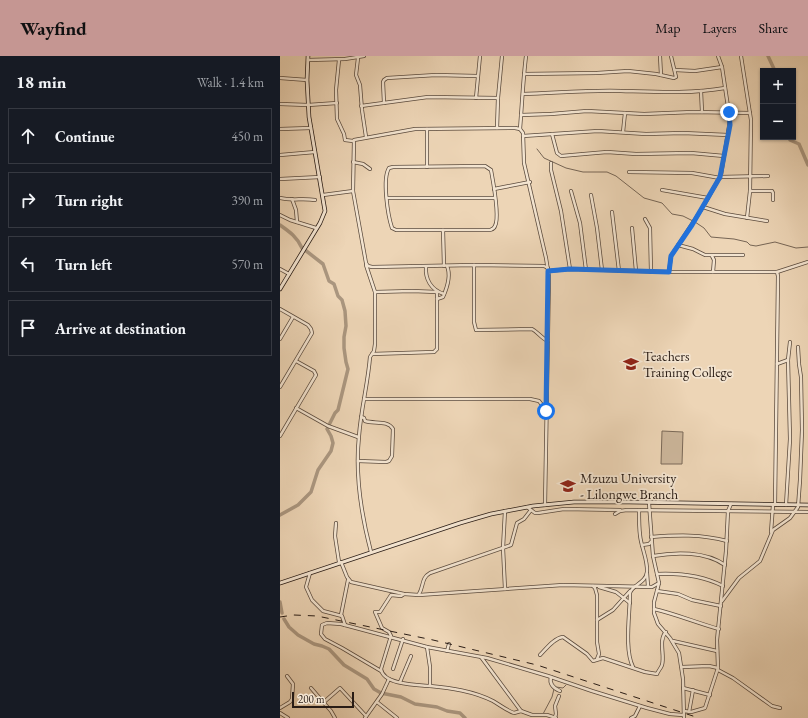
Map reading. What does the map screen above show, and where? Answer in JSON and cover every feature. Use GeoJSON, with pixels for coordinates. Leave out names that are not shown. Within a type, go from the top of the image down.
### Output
{"type":"FeatureCollection","features":[{"type":"Feature","properties":{"kind":"main road"},"geometry":{"type":"LineString","coordinates":[[280,289],[316,228],[324,211],[323,195],[308,105],[308,58]]}},
{"type":"Feature","properties":{"kind":"main road"},"geometry":{"type":"LineString","coordinates":[[280,583],[460,523],[505,511],[527,507],[574,502],[808,505]]}},
{"type":"Feature","properties":{"kind":"street"},"geometry":{"type":"LineString","coordinates":[[308,58],[339,60],[364,56]]}},
{"type":"Feature","properties":{"kind":"street"},"geometry":{"type":"LineString","coordinates":[[476,98],[480,56]]}},
{"type":"Feature","properties":{"kind":"street"},"geometry":{"type":"LineString","coordinates":[[497,128],[502,56]]}},
{"type":"Feature","properties":{"kind":"street"},"geometry":{"type":"LineString","coordinates":[[526,56],[520,129],[523,136],[523,157],[530,182],[548,269],[545,505]]}},
{"type":"Feature","properties":{"kind":"street"},"geometry":{"type":"LineString","coordinates":[[660,56],[661,75]]}},
{"type":"Feature","properties":{"kind":"street"},"geometry":{"type":"LineString","coordinates":[[524,74],[628,71],[675,78],[675,70],[671,56]]}},
{"type":"Feature","properties":{"kind":"street"},"geometry":{"type":"LineString","coordinates":[[669,272],[670,260],[678,245],[688,232],[720,177],[728,135],[729,112],[722,67],[718,56]]}},
{"type":"Feature","properties":{"kind":"street"},"geometry":{"type":"LineString","coordinates":[[741,56],[751,120],[750,191],[747,218]]}},
{"type":"Feature","properties":{"kind":"street"},"geometry":{"type":"LineString","coordinates":[[358,58],[356,75],[360,85],[361,106],[366,137]]}},
{"type":"Feature","properties":{"kind":"street"},"geometry":{"type":"LineString","coordinates":[[351,59],[357,66]]}},
{"type":"Feature","properties":{"kind":"street"},"geometry":{"type":"LineString","coordinates":[[339,60],[336,87],[337,121],[344,134],[345,140],[353,142],[356,139],[403,130],[520,129]]}},
{"type":"Feature","properties":{"kind":"street"},"geometry":{"type":"LineString","coordinates":[[675,70],[695,71],[722,67]]}},
{"type":"Feature","properties":{"kind":"street"},"geometry":{"type":"LineString","coordinates":[[384,103],[383,82],[386,78],[436,75],[477,76]]}},
{"type":"Feature","properties":{"kind":"street"},"geometry":{"type":"LineString","coordinates":[[280,78],[307,80]]}},
{"type":"Feature","properties":{"kind":"street"},"geometry":{"type":"LineString","coordinates":[[523,94],[613,91],[701,91],[725,88]]}},
{"type":"Feature","properties":{"kind":"street"},"geometry":{"type":"LineString","coordinates":[[701,91],[702,112]]}},
{"type":"Feature","properties":{"kind":"street"},"geometry":{"type":"LineString","coordinates":[[361,106],[428,97],[498,98]]}},
{"type":"Feature","properties":{"kind":"street"},"geometry":{"type":"LineString","coordinates":[[280,104],[308,105],[337,103]]}},
{"type":"Feature","properties":{"kind":"street"},"geometry":{"type":"LineString","coordinates":[[522,115],[582,111],[649,114],[702,112],[750,113]]}},
{"type":"Feature","properties":{"kind":"street"},"geometry":{"type":"LineString","coordinates":[[623,132],[626,113]]}},
{"type":"Feature","properties":{"kind":"street"},"geometry":{"type":"LineString","coordinates":[[280,129],[311,128]]}},
{"type":"Feature","properties":{"kind":"street"},"geometry":{"type":"LineString","coordinates":[[427,129],[427,167]]}},
{"type":"Feature","properties":{"kind":"street"},"geometry":{"type":"LineString","coordinates":[[523,136],[590,131],[646,134],[683,133],[728,135]]}},
{"type":"Feature","properties":{"kind":"street"},"geometry":{"type":"LineString","coordinates":[[552,134],[557,153],[563,156],[607,152],[636,154],[690,153],[724,156]]}},
{"type":"Feature","properties":{"kind":"street"},"geometry":{"type":"LineString","coordinates":[[353,142],[352,191],[366,263],[375,292],[375,344],[374,351],[370,357],[358,437],[359,489],[366,534],[371,552]]}},
{"type":"Feature","properties":{"kind":"street"},"geometry":{"type":"LineString","coordinates":[[280,155],[315,152]]}},
{"type":"Feature","properties":{"kind":"street"},"geometry":{"type":"LineString","coordinates":[[353,162],[363,164],[370,169]]}},
{"type":"Feature","properties":{"kind":"street"},"geometry":{"type":"LineString","coordinates":[[550,163],[561,211],[570,269]]}},
{"type":"Feature","properties":{"kind":"street"},"geometry":{"type":"LineString","coordinates":[[393,167],[488,167],[491,170],[494,189],[496,224],[490,230],[393,230],[387,198],[386,172],[389,168],[393,167]]}},
{"type":"Feature","properties":{"kind":"street"},"geometry":{"type":"LineString","coordinates":[[629,172],[692,173],[720,177],[768,176]]}},
{"type":"Feature","properties":{"kind":"street"},"geometry":{"type":"LineString","coordinates":[[280,179],[320,177]]}},
{"type":"Feature","properties":{"kind":"street"},"geometry":{"type":"LineString","coordinates":[[494,189],[530,182]]}},
{"type":"Feature","properties":{"kind":"street"},"geometry":{"type":"LineString","coordinates":[[662,190],[708,198]]}},
{"type":"Feature","properties":{"kind":"street"},"geometry":{"type":"LineString","coordinates":[[323,195],[352,191]]}},
{"type":"Feature","properties":{"kind":"street"},"geometry":{"type":"LineString","coordinates":[[571,191],[580,224],[586,270]]}},
{"type":"Feature","properties":{"kind":"street"},"geometry":{"type":"LineString","coordinates":[[750,191],[772,191],[773,200]]}},
{"type":"Feature","properties":{"kind":"street"},"geometry":{"type":"LineString","coordinates":[[591,195],[602,270]]}},
{"type":"Feature","properties":{"kind":"street"},"geometry":{"type":"LineString","coordinates":[[280,198],[315,200]]}},
{"type":"Feature","properties":{"kind":"street"},"geometry":{"type":"LineString","coordinates":[[387,198],[495,198]]}},
{"type":"Feature","properties":{"kind":"street"},"geometry":{"type":"LineString","coordinates":[[292,199],[296,210],[297,222]]}},
{"type":"Feature","properties":{"kind":"street"},"geometry":{"type":"LineString","coordinates":[[703,207],[725,214],[767,221]]}},
{"type":"Feature","properties":{"kind":"street"},"geometry":{"type":"LineString","coordinates":[[612,212],[618,271]]}},
{"type":"Feature","properties":{"kind":"street"},"geometry":{"type":"LineString","coordinates":[[280,215],[288,220],[316,228]]}},
{"type":"Feature","properties":{"kind":"street"},"geometry":{"type":"LineString","coordinates":[[645,219],[650,228],[652,272]]}},
{"type":"Feature","properties":{"kind":"street"},"geometry":{"type":"LineString","coordinates":[[632,228],[636,271]]}},
{"type":"Feature","properties":{"kind":"street"},"geometry":{"type":"LineString","coordinates":[[443,230],[444,266]]}},
{"type":"Feature","properties":{"kind":"street"},"geometry":{"type":"LineString","coordinates":[[678,245],[693,248],[702,255],[743,255]]}},
{"type":"Feature","properties":{"kind":"street"},"geometry":{"type":"LineString","coordinates":[[712,256],[714,260],[714,272]]}},
{"type":"Feature","properties":{"kind":"street"},"geometry":{"type":"LineString","coordinates":[[366,263],[368,266],[372,267],[474,265],[544,266],[548,269],[652,272],[777,272],[808,262]]}},
{"type":"Feature","properties":{"kind":"street"},"geometry":{"type":"LineString","coordinates":[[474,265],[475,328],[477,330],[532,329],[543,339],[548,341]]}},
{"type":"Feature","properties":{"kind":"street"},"geometry":{"type":"LineString","coordinates":[[426,266],[428,281],[436,291],[444,294]]}},
{"type":"Feature","properties":{"kind":"street"},"geometry":{"type":"LineString","coordinates":[[437,299],[443,297],[444,294],[450,273],[448,266]]}},
{"type":"Feature","properties":{"kind":"street"},"geometry":{"type":"LineString","coordinates":[[280,269],[289,274]]}},
{"type":"Feature","properties":{"kind":"street"},"geometry":{"type":"LineString","coordinates":[[771,533],[772,511],[774,505],[777,272]]}},
{"type":"Feature","properties":{"kind":"street"},"geometry":{"type":"LineString","coordinates":[[372,354],[436,352],[437,349],[437,292],[375,292]]}},
{"type":"Feature","properties":{"kind":"street"},"geometry":{"type":"LineString","coordinates":[[280,309],[308,325],[311,331],[310,338],[280,387]]}},
{"type":"Feature","properties":{"kind":"street"},"geometry":{"type":"LineString","coordinates":[[280,339],[293,317]]}},
{"type":"Feature","properties":{"kind":"street"},"geometry":{"type":"LineString","coordinates":[[786,505],[790,439],[788,360],[790,342]]}},
{"type":"Feature","properties":{"kind":"street"},"geometry":{"type":"LineString","coordinates":[[722,601],[739,578],[761,559],[771,533],[775,528],[790,518],[799,505],[802,430],[801,377],[798,347]]}},
{"type":"Feature","properties":{"kind":"street"},"geometry":{"type":"LineString","coordinates":[[777,364],[788,360]]}},
{"type":"Feature","properties":{"kind":"street"},"geometry":{"type":"LineString","coordinates":[[280,436],[316,374],[314,371],[296,361]]}},
{"type":"Feature","properties":{"kind":"street"},"geometry":{"type":"LineString","coordinates":[[364,399],[530,399],[539,401],[546,411]]}},
{"type":"Feature","properties":{"kind":"street"},"geometry":{"type":"LineString","coordinates":[[296,408],[328,426],[358,437]]}},
{"type":"Feature","properties":{"kind":"street"},"geometry":{"type":"LineString","coordinates":[[358,461],[386,462],[391,459],[394,429],[386,424],[365,421],[364,418],[361,417]]}},
{"type":"Feature","properties":{"kind":"street"},"geometry":{"type":"LineString","coordinates":[[559,696],[555,706],[556,718],[544,714],[532,715],[521,712],[510,712],[493,701],[467,691],[406,684],[389,679],[381,671],[322,637],[321,629],[323,623],[327,622],[345,625],[403,639],[427,647],[481,656],[552,677],[640,706],[684,716],[682,667],[678,650],[655,618],[654,609],[659,583],[653,556],[649,503]]}},
{"type":"Feature","properties":{"kind":"street"},"geometry":{"type":"LineString","coordinates":[[684,711],[689,712],[705,708],[718,669],[717,651],[727,541],[728,511],[731,504]]}},
{"type":"Feature","properties":{"kind":"street"},"geometry":{"type":"LineString","coordinates":[[527,507],[538,513],[564,509],[808,512]]}},
{"type":"Feature","properties":{"kind":"street"},"geometry":{"type":"LineString","coordinates":[[418,595],[421,592],[423,580],[430,573],[511,545],[517,524],[524,519],[531,510]]}},
{"type":"Feature","properties":{"kind":"street"},"geometry":{"type":"LineString","coordinates":[[615,514],[626,510]]}},
{"type":"Feature","properties":{"kind":"street"},"geometry":{"type":"LineString","coordinates":[[639,510],[640,536],[647,572],[648,586]]}},
{"type":"Feature","properties":{"kind":"street"},"geometry":{"type":"LineString","coordinates":[[505,511],[503,548],[505,589]]}},
{"type":"Feature","properties":{"kind":"street"},"geometry":{"type":"LineString","coordinates":[[336,523],[335,536],[340,562],[351,582],[404,594],[418,595],[547,586],[654,586],[659,583]]}},
{"type":"Feature","properties":{"kind":"street"},"geometry":{"type":"LineString","coordinates":[[651,537],[671,535],[709,536],[727,541]]}},
{"type":"Feature","properties":{"kind":"street"},"geometry":{"type":"LineString","coordinates":[[642,544],[649,544],[652,542]]}},
{"type":"Feature","properties":{"kind":"street"},"geometry":{"type":"LineString","coordinates":[[653,556],[670,554],[697,555],[719,561],[725,565]]}},
{"type":"Feature","properties":{"kind":"street"},"geometry":{"type":"LineString","coordinates":[[311,572],[306,587],[312,600],[323,611],[341,615],[344,618],[345,625]]}},
{"type":"Feature","properties":{"kind":"street"},"geometry":{"type":"LineString","coordinates":[[597,620],[613,610],[630,590],[637,586],[647,572]]}},
{"type":"Feature","properties":{"kind":"street"},"geometry":{"type":"LineString","coordinates":[[657,574],[696,577],[715,582],[723,586]]}},
{"type":"Feature","properties":{"kind":"street"},"geometry":{"type":"LineString","coordinates":[[341,615],[349,579]]}},
{"type":"Feature","properties":{"kind":"street"},"geometry":{"type":"LineString","coordinates":[[592,586],[616,592],[630,604]]}},
{"type":"Feature","properties":{"kind":"street"},"geometry":{"type":"LineString","coordinates":[[592,586],[595,588],[597,595],[597,642],[599,654],[597,659]]}},
{"type":"Feature","properties":{"kind":"street"},"geometry":{"type":"LineString","coordinates":[[630,590],[628,646],[633,667]]}},
{"type":"Feature","properties":{"kind":"street"},"geometry":{"type":"LineString","coordinates":[[657,591],[674,593],[689,599],[721,606]]}},
{"type":"Feature","properties":{"kind":"street"},"geometry":{"type":"LineString","coordinates":[[391,636],[389,632],[382,628],[375,612],[380,612],[391,595],[401,596],[404,594]]}},
{"type":"Feature","properties":{"kind":"street"},"geometry":{"type":"LineString","coordinates":[[654,609],[676,614],[683,618],[719,630]]}},
{"type":"Feature","properties":{"kind":"street"},"geometry":{"type":"LineString","coordinates":[[540,654],[548,645],[561,637],[565,638],[587,654],[593,661],[603,658],[645,672],[657,674],[662,665],[662,640],[663,635],[666,632]]}},
{"type":"Feature","properties":{"kind":"street"},"geometry":{"type":"LineString","coordinates":[[381,671],[381,666],[391,636]]}},
{"type":"Feature","properties":{"kind":"street"},"geometry":{"type":"LineString","coordinates":[[393,669],[403,639]]}},
{"type":"Feature","properties":{"kind":"street"},"geometry":{"type":"LineString","coordinates":[[672,640],[717,651]]}},
{"type":"Feature","properties":{"kind":"street"},"geometry":{"type":"LineString","coordinates":[[447,651],[449,644]]}},
{"type":"Feature","properties":{"kind":"street"},"geometry":{"type":"LineString","coordinates":[[427,647],[430,667],[430,686]]}},
{"type":"Feature","properties":{"kind":"street"},"geometry":{"type":"LineString","coordinates":[[400,682],[411,656]]}},
{"type":"Feature","properties":{"kind":"street"},"geometry":{"type":"LineString","coordinates":[[481,656],[521,712]]}},
{"type":"Feature","properties":{"kind":"street"},"geometry":{"type":"LineString","coordinates":[[682,667],[709,666],[718,669],[772,706],[780,708]]}},
{"type":"Feature","properties":{"kind":"street"},"geometry":{"type":"LineString","coordinates":[[280,708],[292,699],[293,684],[287,676]]}},
{"type":"Feature","properties":{"kind":"street"},"geometry":{"type":"LineString","coordinates":[[552,677],[551,685],[560,691]]}},
{"type":"Feature","properties":{"kind":"street"},"geometry":{"type":"LineString","coordinates":[[324,702],[340,688],[365,717],[383,693],[389,679]]}},
{"type":"Feature","properties":{"kind":"street"},"geometry":{"type":"LineString","coordinates":[[311,688],[324,702],[335,718]]}},
{"type":"Feature","properties":{"kind":"street"},"geometry":{"type":"LineString","coordinates":[[683,688],[710,694]]}},
{"type":"Feature","properties":{"kind":"street"},"geometry":{"type":"LineString","coordinates":[[689,712],[692,690]]}},
{"type":"Feature","properties":{"kind":"street"},"geometry":{"type":"LineString","coordinates":[[377,702],[397,718]]}},
{"type":"Feature","properties":{"kind":"street"},"geometry":{"type":"LineString","coordinates":[[631,718],[636,716],[640,706]]}},
{"type":"Feature","properties":{"kind":"street"},"geometry":{"type":"LineString","coordinates":[[280,713],[288,718]]}},
{"type":"Feature","properties":{"kind":"shaded area"},"geometry":{"type":"Polygon","coordinates":[[[662,431],[683,432],[682,464],[661,464],[662,431]]]}},
{"type":"Feature","properties":{"kind":"waterway"},"geometry":{"type":"LineString","coordinates":[[768,56],[774,68]]}},
{"type":"Feature","properties":{"kind":"waterway"},"geometry":{"type":"LineString","coordinates":[[790,140],[799,144],[808,165]]}},
{"type":"Feature","properties":{"kind":"waterway"},"geometry":{"type":"LineString","coordinates":[[537,149],[544,158],[566,168],[583,172],[607,172],[616,176],[644,198],[662,203],[672,214],[683,216],[693,221]]}},
{"type":"Feature","properties":{"kind":"waterway"},"geometry":{"type":"LineString","coordinates":[[695,222],[704,228],[711,237],[734,239],[756,246],[775,242],[796,248],[808,247]]}},
{"type":"Feature","properties":{"kind":"waterway"},"geometry":{"type":"LineString","coordinates":[[280,225],[293,235],[302,248]]}},
{"type":"Feature","properties":{"kind":"waterway"},"geometry":{"type":"LineString","coordinates":[[280,515],[298,505],[311,492],[318,470],[331,451],[333,443],[327,429],[338,410],[348,369],[344,348],[346,326],[345,311],[342,300],[338,296],[334,284],[329,281],[323,264],[305,250]]}},
{"type":"Feature","properties":{"kind":"waterway"},"geometry":{"type":"LineString","coordinates":[[280,602],[282,613]]}},
{"type":"Feature","properties":{"kind":"waterway"},"geometry":{"type":"LineString","coordinates":[[284,619],[289,627],[298,635],[314,644],[329,649],[344,665],[367,679],[374,689],[381,693],[401,697],[415,704],[437,707],[447,711],[460,713],[465,718]]}},
{"type":"Feature","properties":{"kind":"waterway"},"geometry":{"type":"LineString","coordinates":[[556,687],[563,688],[566,685]]}},
{"type":"Feature","properties":{"kind":"waterway"},"geometry":{"type":"LineString","coordinates":[[543,714],[552,697],[554,689]]}},
{"type":"Feature","properties":{"kind":"railway"},"geometry":{"type":"LineString","coordinates":[[280,617],[294,615],[317,616],[433,640],[537,665],[699,718]]}},
{"type":"Feature","properties":{"kind":"place","name":"Teachers Training College"},"geometry":{"type":"Point","coordinates":[631,364]}},
{"type":"Feature","properties":{"kind":"place","name":"Mzuzu University - Lilongwe Branch"},"geometry":{"type":"Point","coordinates":[568,486]}},
{"type":"Feature","properties":{"kind":"route"},"geometry":{"type":"LineString","coordinates":[[546,411],[549,298],[548,271],[570,269],[669,272],[669,263],[674,250],[688,232],[722,172],[730,125],[729,112]]}}]}
